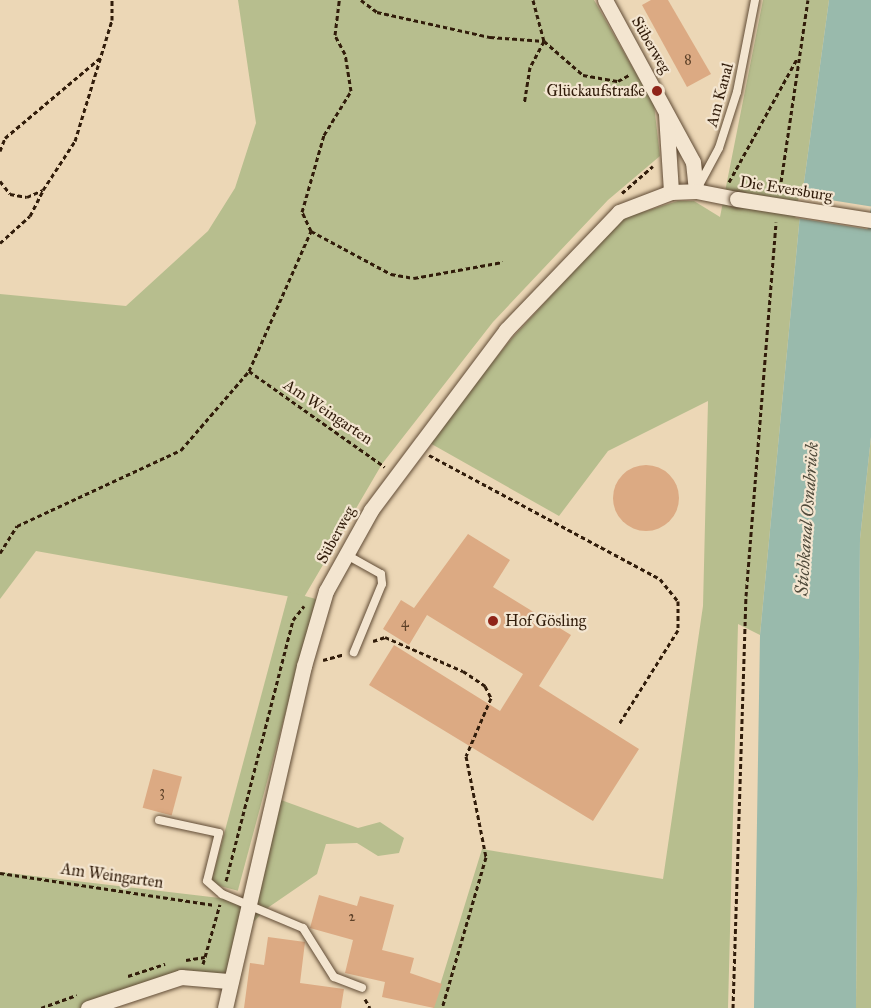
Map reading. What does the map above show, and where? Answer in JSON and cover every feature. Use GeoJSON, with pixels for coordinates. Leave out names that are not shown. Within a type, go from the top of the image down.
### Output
{"type":"FeatureCollection","features":[{"type":"Feature","properties":{"kind":"street","name":"Süberweg"},"geometry":{"type":"LineString","coordinates":[[225,1008],[228,981],[246,901],[304,666],[326,591],[389,470],[414,447],[506,330],[620,212],[671,192],[696,191],[693,162],[645,68],[605,0]]}},
{"type":"Feature","properties":{"kind":"street","name":"Süberweg"},"geometry":{"type":"LineString","coordinates":[[666,108],[667,163],[671,192]]}},
{"type":"Feature","properties":{"kind":"street","name":"Die Eversburg"},"geometry":{"type":"LineString","coordinates":[[696,191],[871,220]]}},
{"type":"Feature","properties":{"kind":"street"},"geometry":{"type":"LineString","coordinates":[[88,1008],[154,983],[200,975],[228,981]]}},
{"type":"Feature","properties":{"kind":"lane","name":"Am Kanal"},"geometry":{"type":"LineString","coordinates":[[696,191],[719,148],[737,92],[755,0]]}},
{"type":"Feature","properties":{"kind":"lane"},"geometry":{"type":"LineString","coordinates":[[345,553],[381,574],[382,584],[354,652]]}},
{"type":"Feature","properties":{"kind":"lane"},"geometry":{"type":"LineString","coordinates":[[159,820],[219,833],[207,881],[222,894],[246,901],[303,928],[334,977],[362,988]]}},
{"type":"Feature","properties":{"kind":"path"},"geometry":{"type":"LineString","coordinates":[[0,245],[6,243],[30,216],[43,190],[75,141],[102,57],[112,0]]}},
{"type":"Feature","properties":{"kind":"path"},"geometry":{"type":"LineString","coordinates":[[339,0],[334,35],[345,54],[351,91],[324,135],[309,183],[302,212],[312,231],[391,274],[414,278],[502,262]]}},
{"type":"Feature","properties":{"kind":"path"},"geometry":{"type":"LineString","coordinates":[[362,0],[377,12],[490,37],[544,41]]}},
{"type":"Feature","properties":{"kind":"path"},"geometry":{"type":"LineString","coordinates":[[533,0],[544,41],[584,75],[618,81],[645,68]]}},
{"type":"Feature","properties":{"kind":"path"},"geometry":{"type":"LineString","coordinates":[[779,196],[808,0]]}},
{"type":"Feature","properties":{"kind":"path"},"geometry":{"type":"LineString","coordinates":[[524,103],[530,67],[544,41]]}},
{"type":"Feature","properties":{"kind":"path"},"geometry":{"type":"LineString","coordinates":[[0,151],[5,138],[102,57]]}},
{"type":"Feature","properties":{"kind":"path"},"geometry":{"type":"LineString","coordinates":[[722,197],[798,58]]}},
{"type":"Feature","properties":{"kind":"path"},"geometry":{"type":"LineString","coordinates":[[617,197],[649,168],[667,163]]}},
{"type":"Feature","properties":{"kind":"path"},"geometry":{"type":"LineString","coordinates":[[0,181],[10,194],[27,198],[43,190]]}},
{"type":"Feature","properties":{"kind":"path"},"geometry":{"type":"LineString","coordinates":[[733,1008],[746,596],[776,220]]}},
{"type":"Feature","properties":{"kind":"path"},"geometry":{"type":"LineString","coordinates":[[0,552],[17,526],[181,450],[249,371],[312,231]]}},
{"type":"Feature","properties":{"kind":"path","name":"Am Weingarten"},"geometry":{"type":"LineString","coordinates":[[249,371],[389,470]]}},
{"type":"Feature","properties":{"kind":"path"},"geometry":{"type":"LineString","coordinates":[[414,447],[660,579],[678,601],[678,630],[619,724]]}},
{"type":"Feature","properties":{"kind":"path"},"geometry":{"type":"LineString","coordinates":[[200,975],[293,620],[307,603]]}},
{"type":"Feature","properties":{"kind":"path"},"geometry":{"type":"LineString","coordinates":[[304,666],[354,652],[385,637],[463,672],[485,686],[491,698],[466,756],[486,857],[442,1008]]}},
{"type":"Feature","properties":{"kind":"path","name":"Am Weingarten"},"geometry":{"type":"LineString","coordinates":[[0,873],[219,906]]}},
{"type":"Feature","properties":{"kind":"green space"},"geometry":{"type":"Polygon","coordinates":[[[238,0],[594,0],[654,105],[660,156],[608,200],[493,322],[382,464],[303,599],[36,551],[0,599],[0,294],[126,306],[208,231],[235,188],[256,123],[238,0]]]}},
{"type":"Feature","properties":{"kind":"green space"},"geometry":{"type":"Polygon","coordinates":[[[763,0],[829,0],[801,204],[760,635],[738,624],[728,1008],[433,1008],[482,849],[663,879],[703,606],[708,401],[608,451],[559,516],[428,442],[512,338],[623,218],[678,201],[694,201],[720,217],[763,0]]]}},
{"type":"Feature","properties":{"kind":"green space"},"geometry":{"type":"Polygon","coordinates":[[[871,437],[871,1008],[856,1008],[860,539],[871,437]]]}},
{"type":"Feature","properties":{"kind":"green space"},"geometry":{"type":"Polygon","coordinates":[[[289,592],[316,599],[238,891],[211,883],[289,592]]]}},
{"type":"Feature","properties":{"kind":"green space"},"geometry":{"type":"Polygon","coordinates":[[[270,796],[358,828],[380,822],[404,838],[399,853],[378,856],[357,843],[326,844],[317,874],[266,909],[238,938],[228,981],[200,975],[88,1008],[0,1008],[0,872],[245,901],[270,796]]]}},
{"type":"Feature","properties":{"kind":"water","name":"Stichkanal Osnabrück"},"geometry":{"type":"Polygon","coordinates":[[[829,0],[871,0],[871,437],[860,539],[856,1008],[754,1008],[760,635],[801,204],[829,0]]]}},
{"type":"Feature","properties":{"kind":"pier"},"geometry":{"type":"Polygon","coordinates":[[[799,195],[871,206],[868,229],[795,218],[799,195]]]}},
{"type":"Feature","properties":{"kind":"building"},"geometry":{"type":"Polygon","coordinates":[[[651,0],[668,0],[711,74],[687,87],[642,5],[651,0]]]}},
{"type":"Feature","properties":{"kind":"building"},"geometry":{"type":"Polygon","coordinates":[[[646,465],[659,468],[669,475],[676,485],[679,498],[676,511],[669,521],[659,528],[646,531],[633,528],[623,521],[616,511],[613,498],[616,485],[623,475],[633,468],[646,465]]]}},
{"type":"Feature","properties":{"kind":"building"},"geometry":{"type":"Polygon","coordinates":[[[468,534],[510,560],[493,587],[571,635],[539,686],[639,749],[593,821],[369,685],[394,645],[500,711],[523,674],[427,615],[409,645],[383,629],[401,600],[414,608],[468,534]]]}},
{"type":"Feature","properties":{"kind":"building"},"geometry":{"type":"Polygon","coordinates":[[[153,769],[182,777],[172,815],[143,808],[153,769]]]}},
{"type":"Feature","properties":{"kind":"building"},"geometry":{"type":"Polygon","coordinates":[[[319,895],[357,906],[360,896],[394,905],[382,950],[414,958],[410,973],[442,984],[434,1008],[382,997],[385,982],[345,973],[353,940],[310,928],[319,895]]]}},
{"type":"Feature","properties":{"kind":"building"},"geometry":{"type":"Polygon","coordinates":[[[268,937],[305,942],[300,983],[344,989],[341,1008],[244,1008],[250,963],[264,965],[268,937]]]}},
{"type":"Feature","properties":{"kind":"place","name":"Glückaufstraße"},"geometry":{"type":"Point","coordinates":[657,91]}},
{"type":"Feature","properties":{"kind":"place","name":"Hof Gösling"},"geometry":{"type":"Point","coordinates":[493,621]}}]}
